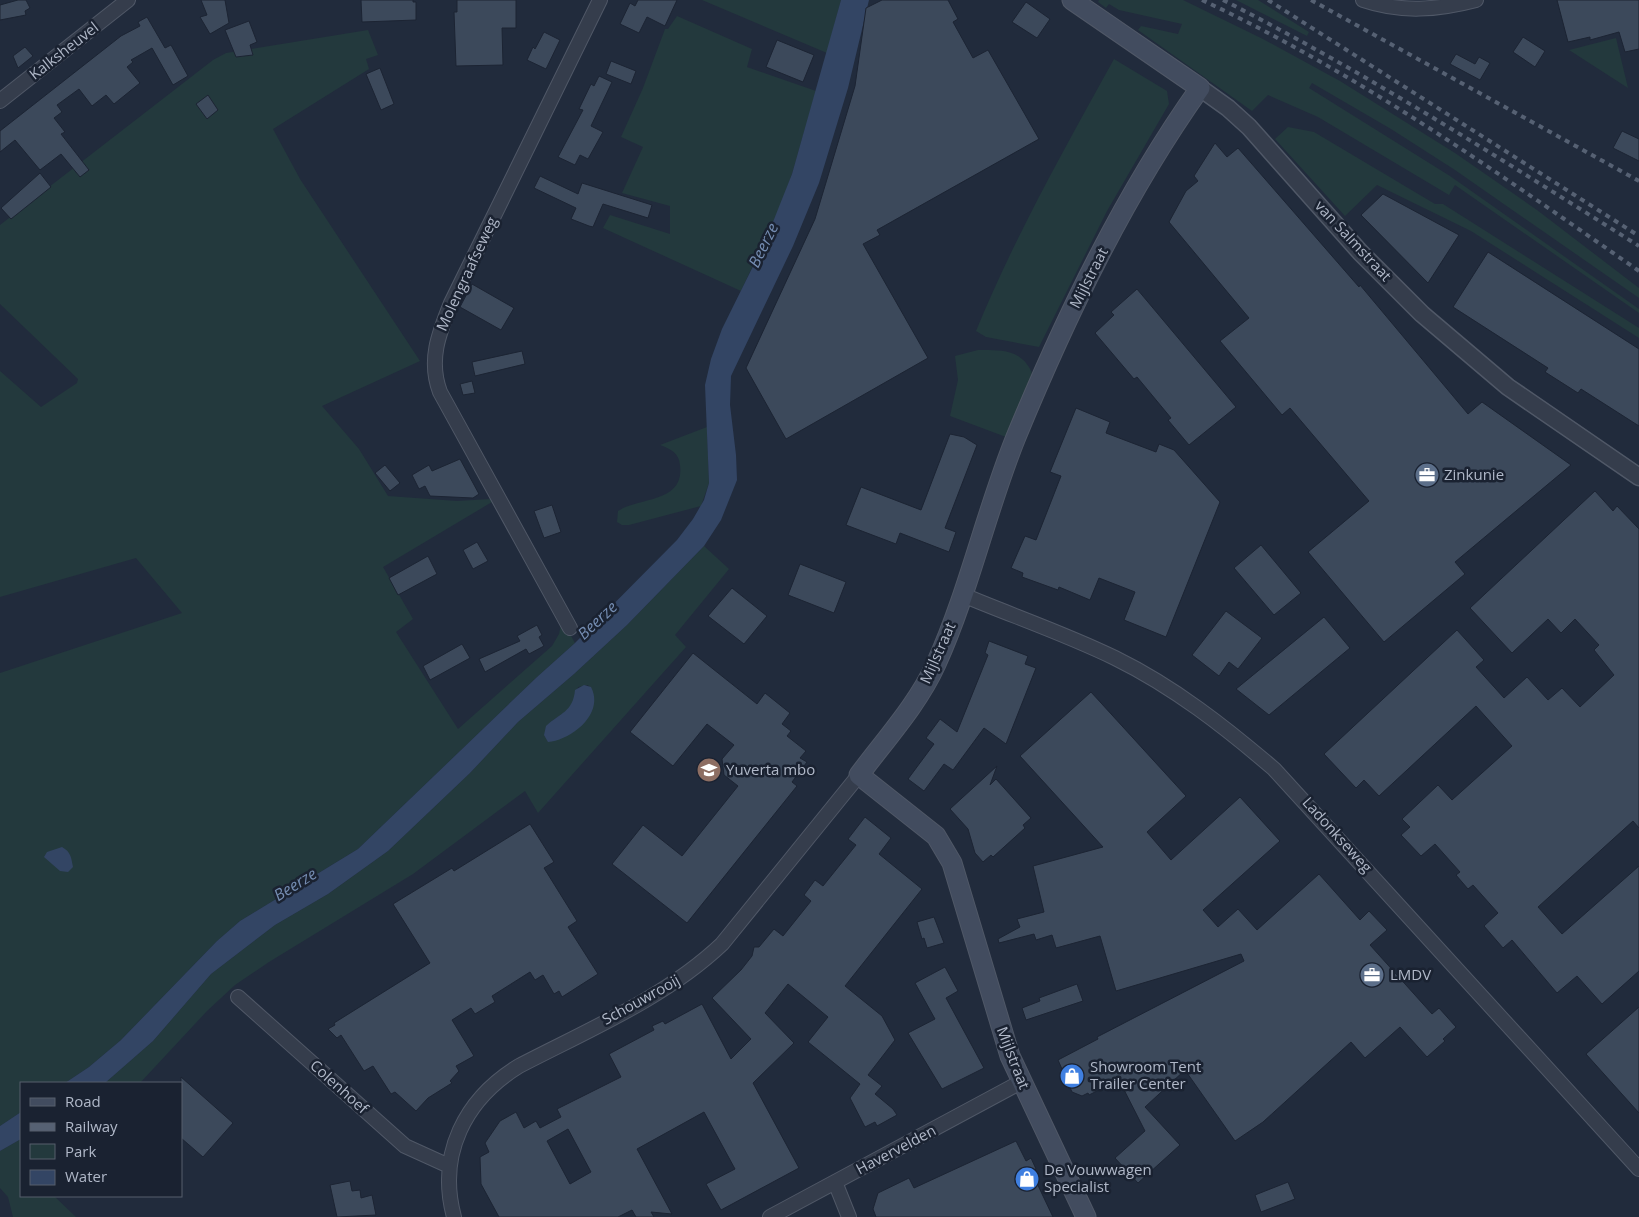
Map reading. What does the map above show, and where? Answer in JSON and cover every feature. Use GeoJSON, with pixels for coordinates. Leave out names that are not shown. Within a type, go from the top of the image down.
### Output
{"type":"FeatureCollection","features":[{"type":"Feature","properties":{"kind":"main road","name":"van Salmstraat"},"geometry":{"type":"LineString","coordinates":[[1072,0],[1200,88]]}},
{"type":"Feature","properties":{"kind":"main road","name":"Mijlstraat"},"geometry":{"type":"LineString","coordinates":[[1086,1217],[1021,1082],[1000,1026],[952,863],[936,836],[859,775],[922,690],[936,664],[963,595],[974,556],[1015,439],[1061,334],[1128,202],[1179,117],[1200,88]]}},
{"type":"Feature","properties":{"kind":"street","name":"Kalksheuvel"},"geometry":{"type":"LineString","coordinates":[[0,101],[128,0]]}},
{"type":"Feature","properties":{"kind":"street","name":"Molengraafseweg"},"geometry":{"type":"LineString","coordinates":[[570,628],[440,392],[434,365],[435,347],[451,303],[600,0]]}},
{"type":"Feature","properties":{"kind":"street"},"geometry":{"type":"LineString","coordinates":[[1363,0],[1389,7],[1421,10],[1442,8],[1476,0]]}},
{"type":"Feature","properties":{"kind":"street","name":"van Salmstraat"},"geometry":{"type":"LineString","coordinates":[[1200,88],[1228,108],[1249,127],[1360,252],[1422,314],[1508,387],[1639,477]]}},
{"type":"Feature","properties":{"kind":"street","name":"Ladonkseweg"},"geometry":{"type":"LineString","coordinates":[[963,595],[1115,658],[1168,688],[1220,722],[1274,769],[1639,1169]]}},
{"type":"Feature","properties":{"kind":"street","name":"Schouwrooij"},"geometry":{"type":"LineString","coordinates":[[454,1217],[450,1202],[448,1166],[458,1134],[469,1113],[485,1092],[500,1078],[519,1066],[658,993],[696,968],[722,944],[859,775]]}},
{"type":"Feature","properties":{"kind":"street","name":"Colenhoef"},"geometry":{"type":"LineString","coordinates":[[238,997],[405,1146],[448,1166]]}},
{"type":"Feature","properties":{"kind":"street","name":"Havervelden"},"geometry":{"type":"LineString","coordinates":[[770,1217],[1021,1082]]}},
{"type":"Feature","properties":{"kind":"street"},"geometry":{"type":"LineString","coordinates":[[835,1182],[849,1217]]}},
{"type":"Feature","properties":{"kind":"green space"},"geometry":{"type":"Polygon","coordinates":[[[702,0],[841,0],[827,53],[702,0]]]}},
{"type":"Feature","properties":{"kind":"green space"},"geometry":{"type":"Polygon","coordinates":[[[1099,0],[1183,0],[1263,39],[1340,81],[1455,153],[1537,210],[1639,288],[1639,298],[1455,170],[1391,129],[1312,83],[1309,88],[1450,176],[1639,309],[1639,313],[1455,185],[1449,195],[1318,117],[1268,95],[1252,111],[1138,30],[1141,26],[1178,34],[1182,24],[1119,10],[1109,4],[1106,8],[1098,2],[1099,0]]]}},
{"type":"Feature","properties":{"kind":"green space"},"geometry":{"type":"Polygon","coordinates":[[[1236,0],[1258,0],[1309,32],[1307,36],[1236,0]]]}},
{"type":"Feature","properties":{"kind":"green space"},"geometry":{"type":"Polygon","coordinates":[[[677,16],[752,49],[747,67],[816,91],[792,174],[780,207],[741,291],[603,228],[610,215],[670,234],[670,206],[622,193],[643,147],[621,137],[643,88],[665,29],[668,29],[677,16]]]}},
{"type":"Feature","properties":{"kind":"green space"},"geometry":{"type":"Polygon","coordinates":[[[368,30],[378,55],[366,59],[369,69],[273,129],[300,179],[420,361],[322,406],[359,449],[388,496],[457,501],[490,499],[492,502],[383,567],[413,619],[396,632],[458,729],[552,646],[559,634],[562,620],[575,643],[537,677],[358,849],[240,921],[217,941],[121,1040],[89,1067],[66,1082],[20,1082],[20,1113],[0,1126],[0,673],[182,613],[136,558],[0,597],[0,371],[41,407],[77,383],[78,379],[0,304],[0,225],[213,60],[226,53],[368,30]]]}},
{"type":"Feature","properties":{"kind":"green space"},"geometry":{"type":"Polygon","coordinates":[[[1616,38],[1628,88],[1569,50],[1616,38]]]}},
{"type":"Feature","properties":{"kind":"green space"},"geometry":{"type":"Polygon","coordinates":[[[1114,59],[1167,91],[1169,104],[1107,211],[1039,347],[986,337],[976,331],[1007,261],[1041,193],[1114,59]]]}},
{"type":"Feature","properties":{"kind":"green space"},"geometry":{"type":"Polygon","coordinates":[[[1288,127],[1314,132],[1435,204],[1443,204],[1639,328],[1639,338],[1471,231],[1377,185],[1345,216],[1275,139],[1288,127]]]}},
{"type":"Feature","properties":{"kind":"green space"},"geometry":{"type":"Polygon","coordinates":[[[978,350],[1010,352],[1023,359],[1032,373],[1006,437],[950,416],[958,380],[955,356],[978,350]]]}},
{"type":"Feature","properties":{"kind":"green space"},"geometry":{"type":"Polygon","coordinates":[[[707,427],[709,483],[701,506],[629,525],[622,525],[617,522],[618,511],[659,497],[668,493],[676,486],[680,477],[678,457],[671,450],[660,445],[707,427]]]}},
{"type":"Feature","properties":{"kind":"green space"},"geometry":{"type":"Polygon","coordinates":[[[704,546],[729,569],[675,635],[686,647],[538,813],[525,791],[413,874],[269,962],[235,985],[207,1011],[141,1082],[106,1082],[153,1041],[211,974],[275,925],[328,894],[388,851],[470,773],[518,722],[627,625],[704,546]],[[588,685],[578,687],[571,708],[552,721],[587,719],[593,702],[588,685]]]}},
{"type":"Feature","properties":{"kind":"green space"},"geometry":{"type":"Polygon","coordinates":[[[20,1140],[20,1197],[55,1197],[76,1217],[13,1217],[8,1197],[0,1188],[0,1151],[20,1140]]]}},
{"type":"Feature","properties":{"kind":"water"},"geometry":{"type":"Polygon","coordinates":[[[841,0],[869,0],[848,88],[819,183],[793,246],[731,376],[730,405],[737,480],[721,520],[704,546],[627,625],[518,722],[470,773],[388,851],[328,894],[275,925],[211,974],[153,1041],[106,1082],[66,1082],[89,1067],[121,1040],[217,941],[240,921],[358,849],[537,677],[575,643],[677,540],[693,519],[704,500],[709,483],[705,385],[711,359],[722,329],[765,242],[792,174],[841,0]]]}},
{"type":"Feature","properties":{"kind":"water"},"geometry":{"type":"Polygon","coordinates":[[[584,685],[591,687],[594,697],[590,716],[575,731],[557,740],[548,742],[544,735],[546,726],[569,708],[575,690],[584,685]]]}},
{"type":"Feature","properties":{"kind":"water"},"geometry":{"type":"Polygon","coordinates":[[[62,847],[69,853],[72,860],[73,867],[68,872],[60,871],[44,857],[47,852],[62,847]]]}},
{"type":"Feature","properties":{"kind":"water"},"geometry":{"type":"Polygon","coordinates":[[[20,1113],[20,1140],[0,1151],[0,1126],[20,1113]]]}},
{"type":"Feature","properties":{"kind":"building"},"geometry":{"type":"Polygon","coordinates":[[[18,0],[26,0],[30,8],[25,11],[26,15],[0,20],[0,5],[18,0]]]}},
{"type":"Feature","properties":{"kind":"building"},"geometry":{"type":"Polygon","coordinates":[[[201,0],[225,0],[229,23],[210,34],[200,17],[207,15],[201,0]]]}},
{"type":"Feature","properties":{"kind":"building"},"geometry":{"type":"Polygon","coordinates":[[[361,0],[413,0],[413,2],[416,2],[416,20],[362,22],[361,0]]]}},
{"type":"Feature","properties":{"kind":"building"},"geometry":{"type":"Polygon","coordinates":[[[457,0],[516,0],[516,28],[502,28],[503,65],[456,66],[454,12],[457,12],[457,0]]]}},
{"type":"Feature","properties":{"kind":"building"},"geometry":{"type":"Polygon","coordinates":[[[638,0],[677,0],[665,26],[647,17],[639,33],[620,24],[630,3],[635,6],[638,0]]]}},
{"type":"Feature","properties":{"kind":"building"},"geometry":{"type":"Polygon","coordinates":[[[882,0],[948,0],[958,19],[953,22],[973,58],[988,50],[1039,139],[877,230],[880,235],[863,244],[928,358],[786,439],[746,368],[815,219],[855,86],[866,8],[882,0]]]}},
{"type":"Feature","properties":{"kind":"building"},"geometry":{"type":"Polygon","coordinates":[[[1557,0],[1639,0],[1639,49],[1625,52],[1619,32],[1590,40],[1590,37],[1568,42],[1557,0]]]}},
{"type":"Feature","properties":{"kind":"building"},"geometry":{"type":"Polygon","coordinates":[[[1026,2],[1050,19],[1037,38],[1012,22],[1026,2]]]}},
{"type":"Feature","properties":{"kind":"building"},"geometry":{"type":"Polygon","coordinates":[[[147,17],[165,48],[171,45],[188,76],[173,85],[152,48],[131,60],[133,62],[127,67],[140,83],[114,104],[106,95],[92,106],[79,89],[57,105],[62,112],[54,118],[65,132],[61,134],[89,170],[80,177],[61,154],[40,170],[15,140],[0,152],[0,131],[121,36],[140,26],[138,22],[147,17]]]}},
{"type":"Feature","properties":{"kind":"building"},"geometry":{"type":"Polygon","coordinates":[[[249,21],[257,42],[250,45],[253,55],[236,57],[225,30],[249,21]]]}},
{"type":"Feature","properties":{"kind":"building"},"geometry":{"type":"Polygon","coordinates":[[[544,32],[560,40],[546,69],[527,60],[533,47],[535,49],[544,32]]]}},
{"type":"Feature","properties":{"kind":"building"},"geometry":{"type":"Polygon","coordinates":[[[1523,37],[1545,51],[1535,67],[1513,52],[1523,37]]]}},
{"type":"Feature","properties":{"kind":"building"},"geometry":{"type":"Polygon","coordinates":[[[777,40],[814,55],[803,82],[766,67],[777,40]]]}},
{"type":"Feature","properties":{"kind":"building"},"geometry":{"type":"Polygon","coordinates":[[[25,47],[33,56],[18,68],[13,56],[25,47]]]}},
{"type":"Feature","properties":{"kind":"building"},"geometry":{"type":"Polygon","coordinates":[[[1456,54],[1475,64],[1479,57],[1490,63],[1480,80],[1450,64],[1456,54]]]}},
{"type":"Feature","properties":{"kind":"building"},"geometry":{"type":"Polygon","coordinates":[[[611,61],[636,71],[631,84],[606,74],[611,61]]]}},
{"type":"Feature","properties":{"kind":"building"},"geometry":{"type":"Polygon","coordinates":[[[380,68],[394,104],[381,110],[366,74],[380,68]]]}},
{"type":"Feature","properties":{"kind":"building"},"geometry":{"type":"Polygon","coordinates":[[[599,76],[612,82],[591,126],[603,132],[588,159],[580,155],[575,165],[558,157],[583,110],[579,109],[591,84],[594,86],[599,76]]]}},
{"type":"Feature","properties":{"kind":"building"},"geometry":{"type":"Polygon","coordinates":[[[208,95],[218,110],[207,119],[196,104],[208,95]]]}},
{"type":"Feature","properties":{"kind":"building"},"geometry":{"type":"Polygon","coordinates":[[[1622,131],[1639,139],[1639,161],[1613,148],[1622,131]]]}},
{"type":"Feature","properties":{"kind":"building"},"geometry":{"type":"Polygon","coordinates":[[[1215,143],[1227,157],[1238,148],[1359,287],[1360,285],[1468,414],[1482,402],[1571,465],[1455,562],[1465,574],[1384,642],[1308,552],[1369,501],[1290,408],[1282,415],[1220,341],[1249,318],[1169,222],[1186,191],[1198,181],[1194,176],[1215,143]]]}},
{"type":"Feature","properties":{"kind":"building"},"geometry":{"type":"Polygon","coordinates":[[[40,173],[51,187],[11,219],[1,208],[40,173]]]}},
{"type":"Feature","properties":{"kind":"building"},"geometry":{"type":"Polygon","coordinates":[[[540,176],[578,194],[582,183],[652,205],[648,218],[603,204],[593,227],[571,219],[576,208],[534,188],[540,176]]]}},
{"type":"Feature","properties":{"kind":"building"},"geometry":{"type":"Polygon","coordinates":[[[1383,194],[1459,235],[1428,283],[1361,215],[1383,194]]]}},
{"type":"Feature","properties":{"kind":"building"},"geometry":{"type":"Polygon","coordinates":[[[1488,252],[1639,349],[1639,426],[1581,389],[1578,393],[1545,372],[1548,368],[1453,307],[1488,252]]]}},
{"type":"Feature","properties":{"kind":"building"},"geometry":{"type":"Polygon","coordinates":[[[472,284],[514,308],[501,330],[460,307],[472,284]]]}},
{"type":"Feature","properties":{"kind":"building"},"geometry":{"type":"Polygon","coordinates":[[[1137,289],[1236,407],[1189,445],[1168,420],[1171,418],[1137,377],[1134,379],[1095,333],[1114,315],[1111,312],[1137,289]]]}},
{"type":"Feature","properties":{"kind":"building"},"geometry":{"type":"Polygon","coordinates":[[[522,351],[525,364],[475,376],[472,362],[522,351]]]}},
{"type":"Feature","properties":{"kind":"building"},"geometry":{"type":"Polygon","coordinates":[[[472,381],[475,393],[463,395],[460,384],[472,381]]]}},
{"type":"Feature","properties":{"kind":"building"},"geometry":{"type":"Polygon","coordinates":[[[1076,408],[1110,422],[1106,433],[1156,452],[1159,444],[1174,450],[1220,502],[1166,637],[1124,620],[1135,592],[1099,578],[1090,600],[1059,587],[1058,590],[1022,577],[1023,573],[1011,568],[1025,536],[1036,540],[1061,476],[1050,472],[1076,408]]]}},
{"type":"Feature","properties":{"kind":"building"},"geometry":{"type":"Polygon","coordinates":[[[950,434],[964,437],[977,445],[945,528],[956,532],[949,552],[900,533],[896,544],[846,525],[861,487],[921,510],[950,434]]]}},
{"type":"Feature","properties":{"kind":"building"},"geometry":{"type":"Polygon","coordinates":[[[460,459],[479,494],[473,498],[430,496],[425,486],[419,489],[412,475],[429,465],[432,471],[460,459]]]}},
{"type":"Feature","properties":{"kind":"building"},"geometry":{"type":"Polygon","coordinates":[[[385,465],[400,483],[390,491],[375,473],[385,465]]]}},
{"type":"Feature","properties":{"kind":"building"},"geometry":{"type":"Polygon","coordinates":[[[1595,491],[1613,511],[1617,506],[1639,529],[1639,828],[1633,821],[1538,907],[1562,934],[1639,866],[1639,971],[1602,1004],[1577,976],[1557,993],[1512,940],[1503,948],[1484,926],[1498,913],[1473,885],[1468,889],[1456,875],[1460,872],[1435,844],[1421,856],[1401,835],[1410,827],[1402,819],[1438,785],[1452,800],[1512,746],[1476,706],[1379,796],[1364,780],[1356,788],[1324,754],[1457,630],[1484,660],[1476,667],[1504,698],[1527,677],[1548,700],[1562,688],[1580,707],[1614,675],[1594,650],[1599,645],[1575,619],[1561,633],[1548,619],[1512,653],[1470,608],[1595,491]]]}},
{"type":"Feature","properties":{"kind":"building"},"geometry":{"type":"Polygon","coordinates":[[[552,505],[561,532],[544,538],[534,511],[552,505]]]}},
{"type":"Feature","properties":{"kind":"building"},"geometry":{"type":"Polygon","coordinates":[[[477,542],[488,561],[473,569],[463,550],[477,542]]]}},
{"type":"Feature","properties":{"kind":"building"},"geometry":{"type":"Polygon","coordinates":[[[1261,545],[1301,593],[1274,615],[1234,568],[1261,545]]]}},
{"type":"Feature","properties":{"kind":"building"},"geometry":{"type":"Polygon","coordinates":[[[428,556],[437,574],[398,595],[389,578],[428,556]]]}},
{"type":"Feature","properties":{"kind":"building"},"geometry":{"type":"Polygon","coordinates":[[[800,564],[846,582],[834,613],[788,595],[800,564]]]}},
{"type":"Feature","properties":{"kind":"building"},"geometry":{"type":"Polygon","coordinates":[[[732,588],[767,616],[744,644],[708,616],[732,588]]]}},
{"type":"Feature","properties":{"kind":"building"},"geometry":{"type":"Polygon","coordinates":[[[1226,611],[1262,638],[1238,669],[1229,662],[1219,676],[1192,655],[1226,611]]]}},
{"type":"Feature","properties":{"kind":"building"},"geometry":{"type":"Polygon","coordinates":[[[1324,617],[1350,648],[1269,715],[1236,689],[1324,617]]]}},
{"type":"Feature","properties":{"kind":"building"},"geometry":{"type":"Polygon","coordinates":[[[537,625],[542,635],[539,637],[544,646],[529,654],[526,649],[485,672],[479,659],[520,641],[517,636],[537,625]]]}},
{"type":"Feature","properties":{"kind":"building"},"geometry":{"type":"Polygon","coordinates":[[[989,641],[1028,656],[1025,664],[1036,668],[1006,744],[984,728],[953,770],[944,764],[924,791],[908,779],[934,744],[926,738],[940,719],[957,732],[988,655],[985,653],[989,641]]]}},
{"type":"Feature","properties":{"kind":"building"},"geometry":{"type":"Polygon","coordinates":[[[462,644],[470,658],[430,680],[423,666],[462,644]]]}},
{"type":"Feature","properties":{"kind":"building"},"geometry":{"type":"Polygon","coordinates":[[[693,653],[757,704],[765,693],[790,713],[782,724],[791,731],[787,736],[806,751],[800,758],[807,762],[792,782],[797,786],[687,923],[612,864],[643,825],[682,856],[738,786],[724,775],[722,759],[734,745],[707,724],[673,766],[630,732],[693,653]]]}},
{"type":"Feature","properties":{"kind":"building"},"geometry":{"type":"Polygon","coordinates":[[[1091,692],[1186,796],[1147,832],[1171,860],[1240,797],[1280,841],[1203,910],[1218,927],[1238,909],[1257,930],[1319,874],[1360,920],[1369,911],[1387,930],[1370,945],[1432,1014],[1439,1008],[1456,1027],[1443,1039],[1445,1041],[1427,1057],[1400,1027],[1365,1058],[1351,1042],[1263,1122],[1235,1141],[1185,1070],[1145,1107],[1180,1145],[1138,1183],[1115,1158],[1145,1131],[1119,1080],[1089,1095],[1088,1093],[1082,1096],[1072,1092],[1058,1060],[1098,1039],[1097,1037],[1244,961],[1241,954],[1116,991],[1100,936],[1056,948],[1052,935],[1036,940],[1034,934],[999,943],[998,939],[1020,927],[1017,919],[1044,912],[1033,866],[1103,847],[1020,756],[1091,692]]]}},
{"type":"Feature","properties":{"kind":"building"},"geometry":{"type":"Polygon","coordinates":[[[997,766],[990,785],[996,779],[1031,818],[1023,825],[1025,828],[993,857],[991,855],[983,862],[975,853],[968,829],[950,809],[997,766]]]}},
{"type":"Feature","properties":{"kind":"building"},"geometry":{"type":"Polygon","coordinates":[[[865,817],[891,838],[879,854],[922,889],[845,986],[882,1016],[895,1040],[868,1075],[882,1086],[875,1094],[893,1109],[897,1115],[877,1126],[875,1122],[865,1127],[850,1098],[860,1084],[808,1042],[828,1017],[788,984],[765,1013],[794,1043],[753,1083],[799,1168],[721,1210],[706,1184],[735,1169],[704,1112],[637,1149],[672,1214],[651,1212],[654,1217],[636,1217],[632,1210],[618,1217],[499,1217],[481,1184],[480,1157],[489,1152],[485,1143],[500,1121],[516,1112],[524,1128],[536,1121],[540,1128],[561,1117],[557,1109],[621,1077],[609,1054],[654,1030],[652,1026],[663,1021],[665,1024],[702,1004],[731,1059],[751,1039],[712,998],[741,970],[752,956],[754,947],[759,947],[774,929],[783,936],[811,901],[804,895],[815,880],[823,886],[856,845],[848,839],[865,817]],[[568,1129],[547,1141],[570,1184],[591,1172],[568,1129]]]}},
{"type":"Feature","properties":{"kind":"building"},"geometry":{"type":"Polygon","coordinates":[[[530,824],[554,862],[544,868],[577,921],[568,927],[598,974],[562,997],[559,991],[554,994],[543,975],[535,980],[530,972],[492,996],[495,1002],[475,1014],[471,1008],[452,1020],[474,1056],[456,1066],[459,1071],[450,1081],[452,1083],[428,1098],[416,1111],[395,1092],[391,1094],[373,1066],[364,1071],[341,1035],[337,1038],[328,1029],[335,1025],[334,1023],[430,963],[393,904],[452,868],[454,871],[530,824]]]}},
{"type":"Feature","properties":{"kind":"building"},"geometry":{"type":"Polygon","coordinates":[[[934,917],[944,943],[927,948],[917,922],[934,917]]]}},
{"type":"Feature","properties":{"kind":"building"},"geometry":{"type":"Polygon","coordinates":[[[945,967],[958,991],[946,998],[984,1068],[942,1089],[908,1033],[935,1019],[915,983],[945,967]]]}},
{"type":"Feature","properties":{"kind":"building"},"geometry":{"type":"Polygon","coordinates":[[[1077,984],[1083,1001],[1026,1020],[1022,1008],[1040,1001],[1039,998],[1077,984]]]}},
{"type":"Feature","properties":{"kind":"building"},"geometry":{"type":"Polygon","coordinates":[[[1639,1007],[1639,1113],[1586,1054],[1639,1007]]]}},
{"type":"Feature","properties":{"kind":"building"},"geometry":{"type":"Polygon","coordinates":[[[181,1077],[233,1123],[203,1157],[182,1139],[181,1077]]]}},
{"type":"Feature","properties":{"kind":"building"},"geometry":{"type":"Polygon","coordinates":[[[1016,1141],[1026,1161],[1031,1158],[1036,1169],[1034,1171],[1037,1176],[1034,1177],[1053,1217],[876,1217],[873,1209],[878,1193],[909,1178],[914,1188],[1016,1141]]]}},
{"type":"Feature","properties":{"kind":"building"},"geometry":{"type":"Polygon","coordinates":[[[350,1181],[352,1191],[360,1190],[361,1198],[372,1195],[376,1215],[337,1217],[330,1185],[350,1181]]]}},
{"type":"Feature","properties":{"kind":"building"},"geometry":{"type":"Polygon","coordinates":[[[1288,1182],[1295,1199],[1261,1212],[1255,1195],[1288,1182]]]}},
{"type":"Feature","properties":{"kind":"railway"},"geometry":{"type":"LineString","coordinates":[[1202,0],[1316,59],[1372,92],[1480,161],[1639,271]]}},
{"type":"Feature","properties":{"kind":"railway"},"geometry":{"type":"LineString","coordinates":[[1223,0],[1382,87],[1639,246]]}},
{"type":"Feature","properties":{"kind":"railway"},"geometry":{"type":"LineString","coordinates":[[1268,0],[1639,236]]}},
{"type":"Feature","properties":{"kind":"railway"},"geometry":{"type":"LineString","coordinates":[[1311,0],[1639,181]]}},
{"type":"Feature","properties":{"kind":"place","name":"Zinkunie"},"geometry":{"type":"Point","coordinates":[1427,475]}},
{"type":"Feature","properties":{"kind":"place","name":"Yuverta mbo"},"geometry":{"type":"Point","coordinates":[709,770]}},
{"type":"Feature","properties":{"kind":"place","name":"LMDV"},"geometry":{"type":"Point","coordinates":[1372,975]}},
{"type":"Feature","properties":{"kind":"place","name":"Showroom Tent Trailer Center"},"geometry":{"type":"Point","coordinates":[1072,1076]}},
{"type":"Feature","properties":{"kind":"place","name":"De Vouwwagen Specialist"},"geometry":{"type":"Point","coordinates":[1027,1179]}},
{"type":"Feature","properties":{"kind":"water label","name":"Beerze"},"geometry":{"type":"Point","coordinates":[763,245]}},
{"type":"Feature","properties":{"kind":"water label","name":"Beerze"},"geometry":{"type":"Point","coordinates":[597,620]}},
{"type":"Feature","properties":{"kind":"water label","name":"Beerze"},"geometry":{"type":"Point","coordinates":[295,884]}}]}
